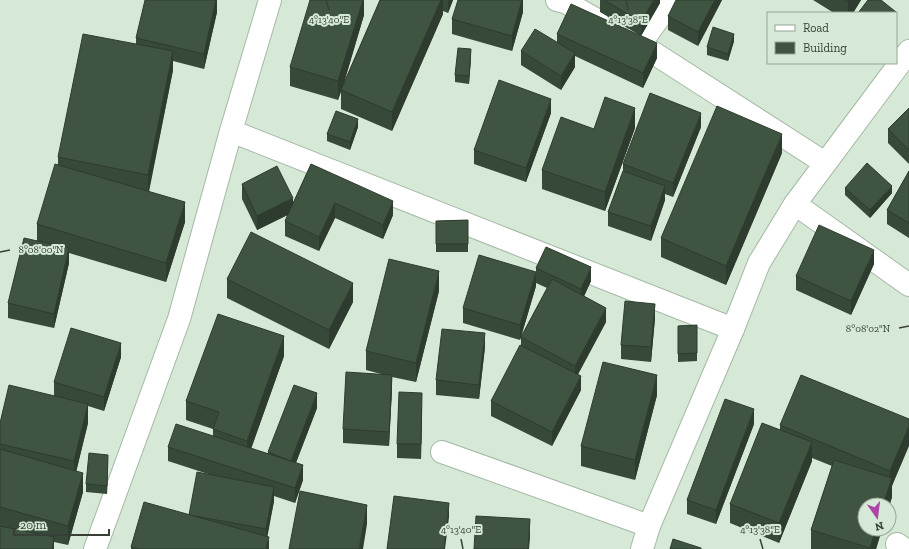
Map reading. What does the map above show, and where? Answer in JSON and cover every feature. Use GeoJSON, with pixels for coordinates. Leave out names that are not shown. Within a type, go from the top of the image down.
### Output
{"type":"FeatureCollection","features":[{"type":"Feature","properties":{"kind":"street"},"geometry":{"type":"LineString","coordinates":[[95,549],[179,319],[231,131],[270,0]]}},
{"type":"Feature","properties":{"kind":"street"},"geometry":{"type":"LineString","coordinates":[[557,0],[565,2],[640,44],[825,163]]}},
{"type":"Feature","properties":{"kind":"street"},"geometry":{"type":"LineString","coordinates":[[640,44],[672,0]]}},
{"type":"Feature","properties":{"kind":"street"},"geometry":{"type":"LineString","coordinates":[[642,549],[649,526],[733,329],[759,263],[795,204],[909,51]]}},
{"type":"Feature","properties":{"kind":"street"},"geometry":{"type":"LineString","coordinates":[[231,131],[733,329]]}},
{"type":"Feature","properties":{"kind":"street"},"geometry":{"type":"LineString","coordinates":[[795,204],[909,285]]}},
{"type":"Feature","properties":{"kind":"street"},"geometry":{"type":"LineString","coordinates":[[442,452],[649,526]]}},
{"type":"Feature","properties":{"kind":"building"},"geometry":{"type":"Polygon","coordinates":[[[145,0],[216,0],[204,54],[136,38],[145,0]]]}},
{"type":"Feature","properties":{"kind":"building"},"geometry":{"type":"Polygon","coordinates":[[[310,0],[363,0],[338,81],[290,67],[310,0]]]}},
{"type":"Feature","properties":{"kind":"building"},"geometry":{"type":"Polygon","coordinates":[[[380,0],[441,0],[392,112],[341,90],[380,0]]]}},
{"type":"Feature","properties":{"kind":"building"},"geometry":{"type":"Polygon","coordinates":[[[458,0],[522,0],[512,36],[452,19],[458,0]]]}},
{"type":"Feature","properties":{"kind":"building"},"geometry":{"type":"Polygon","coordinates":[[[604,0],[654,0],[641,22],[604,0]]]}},
{"type":"Feature","properties":{"kind":"building"},"geometry":{"type":"Polygon","coordinates":[[[676,0],[715,0],[698,32],[668,16],[676,0]]]}},
{"type":"Feature","properties":{"kind":"building"},"geometry":{"type":"Polygon","coordinates":[[[868,0],[881,0],[896,12],[859,12],[868,0]]]}},
{"type":"Feature","properties":{"kind":"building"},"geometry":{"type":"Polygon","coordinates":[[[571,4],[657,43],[643,73],[557,34],[571,4]]]}},
{"type":"Feature","properties":{"kind":"building"},"geometry":{"type":"Polygon","coordinates":[[[713,27],[734,34],[728,54],[707,47],[713,27]]]}},
{"type":"Feature","properties":{"kind":"building"},"geometry":{"type":"Polygon","coordinates":[[[535,29],[575,53],[561,76],[521,51],[535,29]]]}},
{"type":"Feature","properties":{"kind":"building"},"geometry":{"type":"Polygon","coordinates":[[[83,34],[173,51],[148,175],[58,157],[83,34]]]}},
{"type":"Feature","properties":{"kind":"building"},"geometry":{"type":"Polygon","coordinates":[[[458,48],[471,49],[469,76],[455,75],[458,48]]]}},
{"type":"Feature","properties":{"kind":"building"},"geometry":{"type":"Polygon","coordinates":[[[499,80],[551,99],[526,168],[474,150],[499,80]]]}},
{"type":"Feature","properties":{"kind":"building"},"geometry":{"type":"Polygon","coordinates":[[[650,93],[701,113],[673,183],[623,164],[650,93]]]}},
{"type":"Feature","properties":{"kind":"building"},"geometry":{"type":"Polygon","coordinates":[[[605,97],[635,108],[605,192],[542,170],[561,117],[594,129],[605,97]]]}},
{"type":"Feature","properties":{"kind":"building"},"geometry":{"type":"Polygon","coordinates":[[[717,106],[782,134],[726,266],[661,238],[717,106]]]}},
{"type":"Feature","properties":{"kind":"building"},"geometry":{"type":"Polygon","coordinates":[[[909,108],[909,150],[888,129],[909,108]]]}},
{"type":"Feature","properties":{"kind":"building"},"geometry":{"type":"Polygon","coordinates":[[[336,111],[358,119],[350,142],[327,134],[336,111]]]}},
{"type":"Feature","properties":{"kind":"building"},"geometry":{"type":"Polygon","coordinates":[[[867,163],[892,186],[870,210],[845,188],[867,163]]]}},
{"type":"Feature","properties":{"kind":"building"},"geometry":{"type":"Polygon","coordinates":[[[55,164],[185,202],[166,263],[37,224],[55,164]]]}},
{"type":"Feature","properties":{"kind":"building"},"geometry":{"type":"Polygon","coordinates":[[[311,164],[393,201],[383,225],[335,203],[319,237],[285,221],[311,164]]]}},
{"type":"Feature","properties":{"kind":"building"},"geometry":{"type":"Polygon","coordinates":[[[277,166],[293,198],[257,216],[242,184],[277,166]]]}},
{"type":"Feature","properties":{"kind":"building"},"geometry":{"type":"Polygon","coordinates":[[[623,171],[665,186],[651,226],[608,212],[623,171]]]}},
{"type":"Feature","properties":{"kind":"building"},"geometry":{"type":"Polygon","coordinates":[[[909,171],[909,223],[887,210],[909,171]]]}},
{"type":"Feature","properties":{"kind":"building"},"geometry":{"type":"Polygon","coordinates":[[[468,220],[468,244],[436,244],[436,221],[468,220]]]}},
{"type":"Feature","properties":{"kind":"building"},"geometry":{"type":"Polygon","coordinates":[[[819,225],[874,250],[851,301],[796,276],[819,225]]]}},
{"type":"Feature","properties":{"kind":"building"},"geometry":{"type":"Polygon","coordinates":[[[251,232],[353,283],[329,330],[227,279],[251,232]]]}},
{"type":"Feature","properties":{"kind":"building"},"geometry":{"type":"Polygon","coordinates":[[[24,238],[69,248],[54,314],[8,303],[24,238]]]}},
{"type":"Feature","properties":{"kind":"building"},"geometry":{"type":"Polygon","coordinates":[[[546,247],[591,267],[581,289],[536,268],[546,247]]]}},
{"type":"Feature","properties":{"kind":"building"},"geometry":{"type":"Polygon","coordinates":[[[479,255],[536,272],[520,325],[463,308],[479,255]]]}},
{"type":"Feature","properties":{"kind":"building"},"geometry":{"type":"Polygon","coordinates":[[[389,259],[439,271],[416,363],[366,351],[389,259]]]}},
{"type":"Feature","properties":{"kind":"building"},"geometry":{"type":"Polygon","coordinates":[[[552,279],[606,308],[575,366],[521,337],[552,279]]]}},
{"type":"Feature","properties":{"kind":"building"},"geometry":{"type":"Polygon","coordinates":[[[625,301],[655,304],[651,347],[621,345],[625,301]]]}},
{"type":"Feature","properties":{"kind":"building"},"geometry":{"type":"Polygon","coordinates":[[[218,314],[284,336],[247,441],[213,429],[219,412],[186,401],[218,314]]]}},
{"type":"Feature","properties":{"kind":"building"},"geometry":{"type":"Polygon","coordinates":[[[697,325],[697,353],[678,354],[678,326],[697,325]]]}},
{"type":"Feature","properties":{"kind":"building"},"geometry":{"type":"Polygon","coordinates":[[[71,328],[121,343],[104,397],[54,382],[71,328]]]}},
{"type":"Feature","properties":{"kind":"building"},"geometry":{"type":"Polygon","coordinates":[[[442,329],[485,333],[479,385],[436,380],[442,329]]]}},
{"type":"Feature","properties":{"kind":"building"},"geometry":{"type":"Polygon","coordinates":[[[520,345],[581,376],[552,432],[491,401],[520,345]]]}},
{"type":"Feature","properties":{"kind":"building"},"geometry":{"type":"Polygon","coordinates":[[[603,362],[657,375],[635,460],[581,446],[603,362]]]}},
{"type":"Feature","properties":{"kind":"building"},"geometry":{"type":"Polygon","coordinates":[[[346,372],[392,375],[389,432],[343,429],[346,372]]]}},
{"type":"Feature","properties":{"kind":"building"},"geometry":{"type":"Polygon","coordinates":[[[801,375],[909,419],[909,426],[890,471],[780,425],[801,375]]]}},
{"type":"Feature","properties":{"kind":"building"},"geometry":{"type":"Polygon","coordinates":[[[9,385],[88,404],[74,461],[0,444],[0,423],[9,385]]]}},
{"type":"Feature","properties":{"kind":"building"},"geometry":{"type":"Polygon","coordinates":[[[294,385],[317,393],[291,461],[268,452],[294,385]]]}},
{"type":"Feature","properties":{"kind":"building"},"geometry":{"type":"Polygon","coordinates":[[[399,392],[422,393],[421,444],[397,444],[399,392]]]}},
{"type":"Feature","properties":{"kind":"building"},"geometry":{"type":"Polygon","coordinates":[[[725,399],[754,409],[716,510],[687,500],[725,399]]]}},
{"type":"Feature","properties":{"kind":"building"},"geometry":{"type":"Polygon","coordinates":[[[762,423],[812,442],[779,523],[730,504],[762,423]]]}},
{"type":"Feature","properties":{"kind":"building"},"geometry":{"type":"Polygon","coordinates":[[[176,424],[303,465],[295,488],[168,447],[176,424]]]}},
{"type":"Feature","properties":{"kind":"building"},"geometry":{"type":"Polygon","coordinates":[[[0,449],[83,473],[68,526],[0,507],[0,449]]]}},
{"type":"Feature","properties":{"kind":"building"},"geometry":{"type":"Polygon","coordinates":[[[89,453],[108,455],[107,486],[86,484],[89,453]]]}},
{"type":"Feature","properties":{"kind":"building"},"geometry":{"type":"Polygon","coordinates":[[[834,460],[892,478],[886,497],[857,497],[857,537],[873,537],[870,548],[811,530],[834,460]]]}},
{"type":"Feature","properties":{"kind":"building"},"geometry":{"type":"Polygon","coordinates":[[[197,472],[274,487],[266,529],[189,515],[197,472]]]}},
{"type":"Feature","properties":{"kind":"building"},"geometry":{"type":"Polygon","coordinates":[[[300,491],[367,505],[359,549],[289,549],[300,491]]]}},
{"type":"Feature","properties":{"kind":"building"},"geometry":{"type":"Polygon","coordinates":[[[394,496],[449,503],[444,549],[387,549],[394,496]]]}},
{"type":"Feature","properties":{"kind":"building"},"geometry":{"type":"Polygon","coordinates":[[[144,502],[269,537],[266,549],[140,549],[131,547],[144,502]]]}},
{"type":"Feature","properties":{"kind":"building"},"geometry":{"type":"Polygon","coordinates":[[[476,516],[530,519],[528,549],[474,549],[476,516]]]}},
{"type":"Feature","properties":{"kind":"building"},"geometry":{"type":"Polygon","coordinates":[[[0,526],[54,537],[52,549],[0,549],[0,526]]]}},
{"type":"Feature","properties":{"kind":"building"},"geometry":{"type":"Polygon","coordinates":[[[673,539],[701,548],[701,549],[670,549],[673,539]]]}}]}
